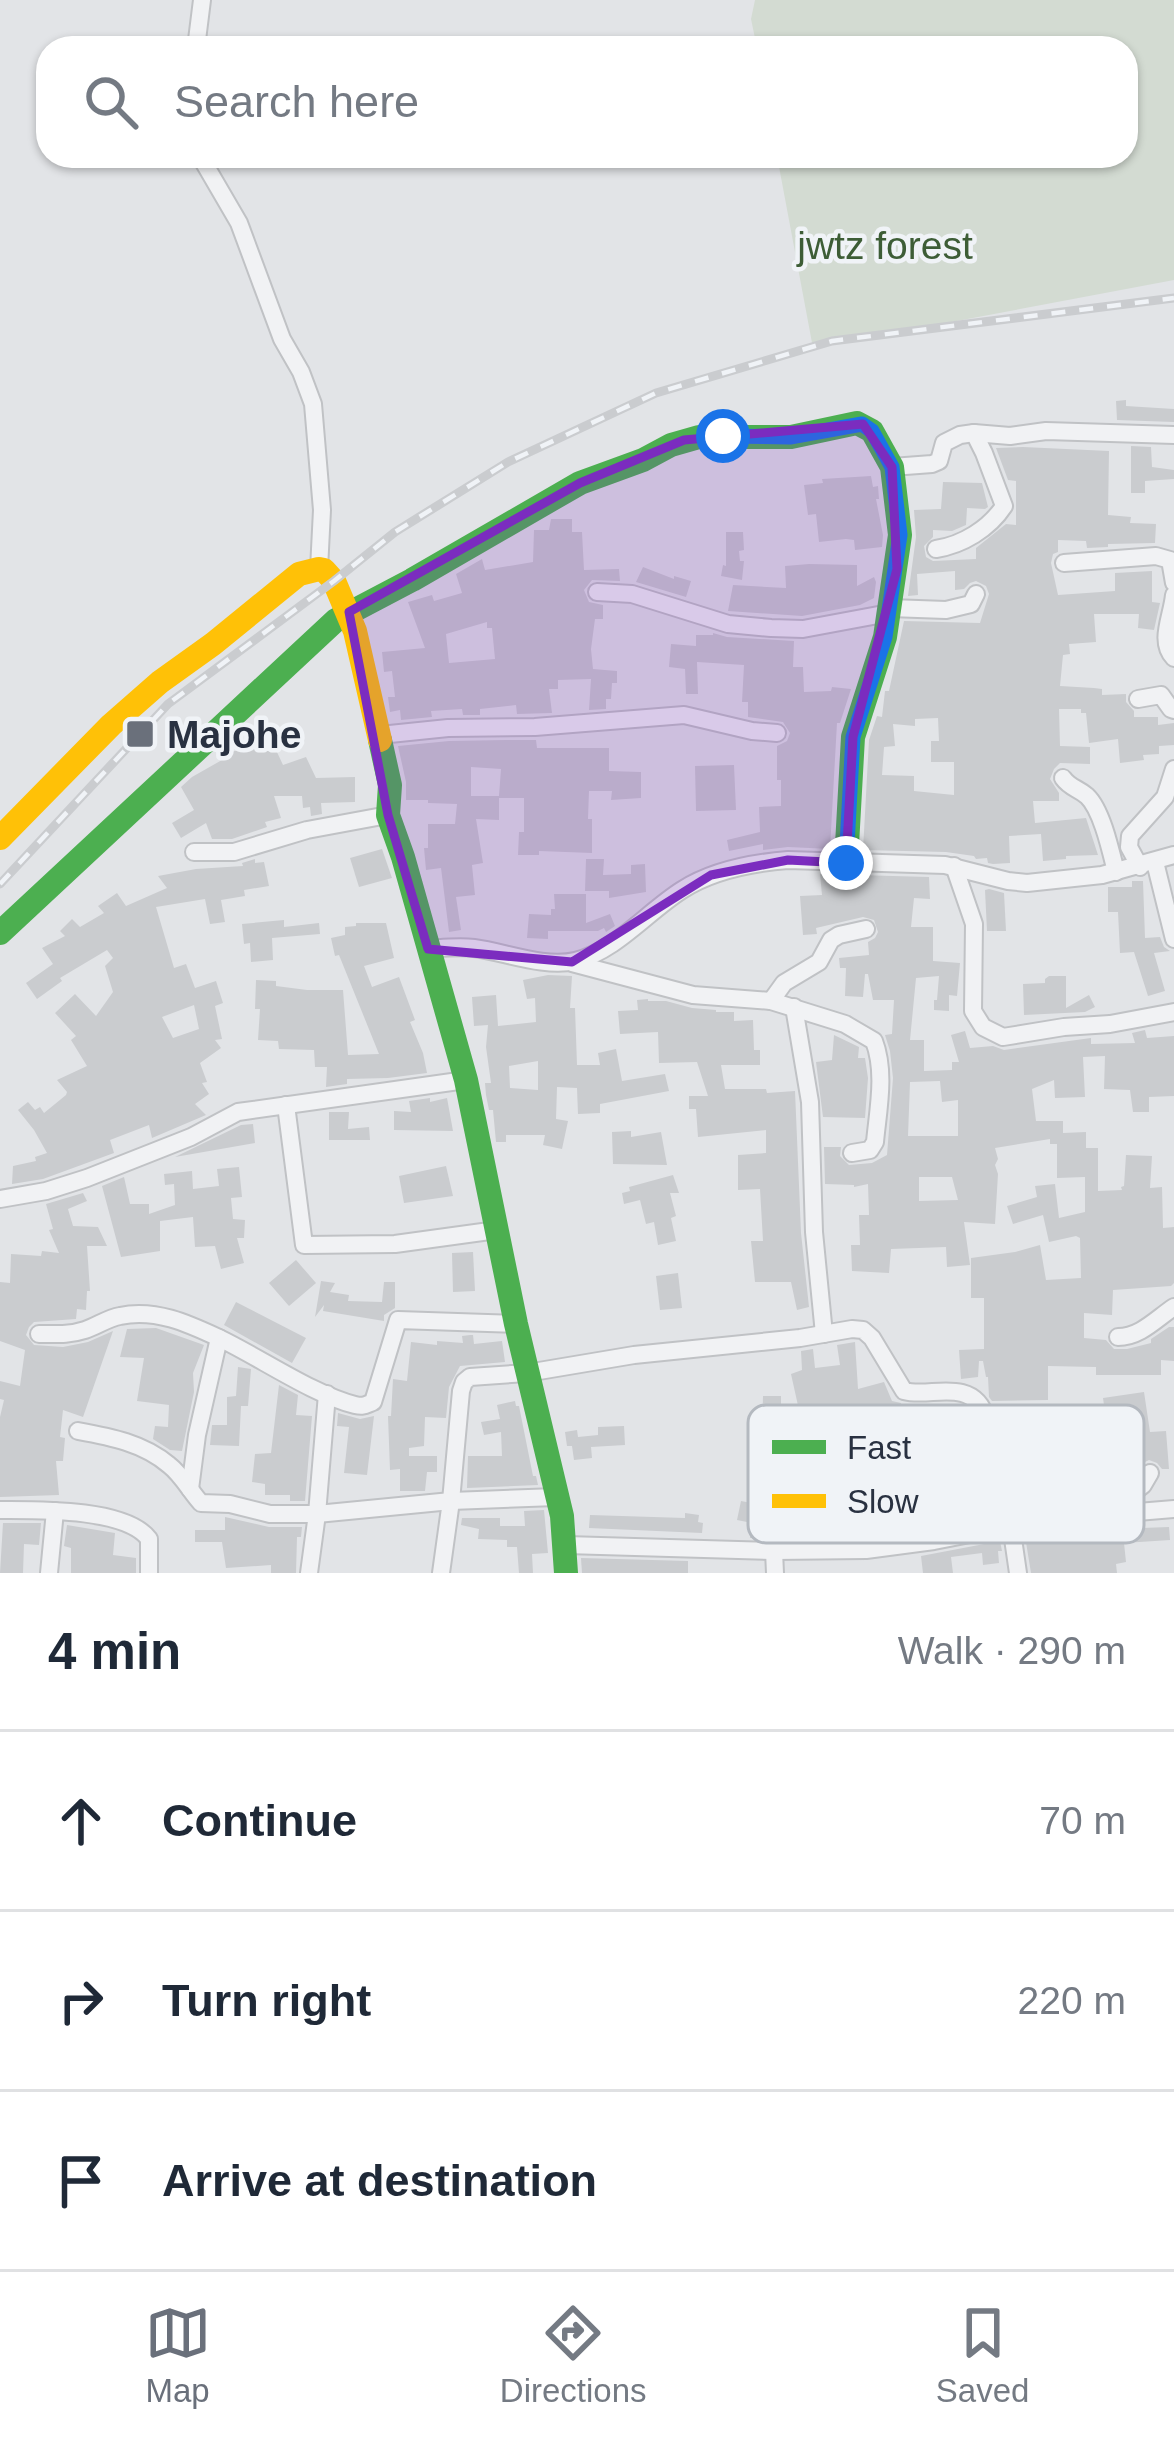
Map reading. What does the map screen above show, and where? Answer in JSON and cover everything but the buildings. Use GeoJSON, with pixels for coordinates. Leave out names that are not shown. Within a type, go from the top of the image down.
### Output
{"type":"FeatureCollection","features":[{"type":"Feature","properties":{"kind":"street"},"geometry":{"type":"LineString","coordinates":[[198,36],[202,0]]}},
{"type":"Feature","properties":{"kind":"street"},"geometry":{"type":"LineString","coordinates":[[207,168],[239,223],[282,338],[313,404],[322,510],[319,568]]}},
{"type":"Feature","properties":{"kind":"street"},"geometry":{"type":"LineString","coordinates":[[0,933],[326,626],[349,612],[564,491],[684,440],[790,437],[862,424],[872,431],[892,467],[900,535],[890,610],[853,737],[846,863]]}},
{"type":"Feature","properties":{"kind":"street"},"geometry":{"type":"LineString","coordinates":[[892,467],[932,464],[939,461],[944,443],[974,433],[1174,435]]}},
{"type":"Feature","properties":{"kind":"street"},"geometry":{"type":"LineString","coordinates":[[936,549],[975,534],[1004,506],[974,433]]}},
{"type":"Feature","properties":{"kind":"street"},"geometry":{"type":"LineString","coordinates":[[1064,563],[1156,556],[1170,560],[1174,583]]}},
{"type":"Feature","properties":{"kind":"street"},"geometry":{"type":"LineString","coordinates":[[0,838],[111,725],[299,574],[319,568],[334,580],[349,612],[380,735],[390,785],[388,815],[466,1080],[566,1545],[566,1573]]}},
{"type":"Feature","properties":{"kind":"street"},"geometry":{"type":"LineString","coordinates":[[598,592],[632,594],[728,624],[802,629],[890,610],[965,608],[976,594]]}},
{"type":"Feature","properties":{"kind":"street"},"geometry":{"type":"LineString","coordinates":[[1174,595],[1166,644],[1174,658]]}},
{"type":"Feature","properties":{"kind":"street"},"geometry":{"type":"LineString","coordinates":[[1138,700],[1161,695],[1174,710]]}},
{"type":"Feature","properties":{"kind":"street"},"geometry":{"type":"LineString","coordinates":[[380,735],[684,715],[777,733]]}},
{"type":"Feature","properties":{"kind":"street"},"geometry":{"type":"LineString","coordinates":[[1172,929],[1147,864],[1129,841],[1165,797],[1174,770]]}},
{"type":"Feature","properties":{"kind":"street"},"geometry":{"type":"LineString","coordinates":[[1063,778],[1096,809],[1116,872]]}},
{"type":"Feature","properties":{"kind":"street"},"geometry":{"type":"LineString","coordinates":[[194,852],[234,852],[307,830],[388,815]]}},
{"type":"Feature","properties":{"kind":"street"},"geometry":{"type":"LineString","coordinates":[[572,962],[619,939],[680,892],[711,875],[788,860],[954,866],[1027,883],[1116,872],[1174,855]]}},
{"type":"Feature","properties":{"kind":"street"},"geometry":{"type":"LineString","coordinates":[[954,866],[974,924],[973,1011],[992,1034],[1003,1037],[1174,1012]]}},
{"type":"Feature","properties":{"kind":"street"},"geometry":{"type":"LineString","coordinates":[[771,1001],[784,983],[819,962],[831,940],[866,929]]}},
{"type":"Feature","properties":{"kind":"street"},"geometry":{"type":"LineString","coordinates":[[428,949],[470,947],[572,962],[693,995],[771,1001],[845,1024],[874,1041],[879,1059],[875,1142],[870,1150],[852,1153]]}},
{"type":"Feature","properties":{"kind":"street"},"geometry":{"type":"LineString","coordinates":[[794,1007],[810,1102],[814,1232],[824,1334]]}},
{"type":"Feature","properties":{"kind":"street"},"geometry":{"type":"LineString","coordinates":[[0,1199],[87,1178],[191,1137],[238,1112],[466,1080]]}},
{"type":"Feature","properties":{"kind":"street"},"geometry":{"type":"LineString","coordinates":[[286,1105],[304,1245],[395,1244],[496,1229]]}},
{"type":"Feature","properties":{"kind":"street"},"geometry":{"type":"LineString","coordinates":[[1118,1336],[1139,1333],[1174,1307]]}},
{"type":"Feature","properties":{"kind":"street"},"geometry":{"type":"LineString","coordinates":[[39,1334],[79,1333],[116,1316],[152,1314],[219,1338],[327,1394],[366,1406],[373,1402],[395,1323],[402,1319],[516,1324]]}},
{"type":"Feature","properties":{"kind":"street"},"geometry":{"type":"LineString","coordinates":[[440,1573],[464,1382],[470,1377],[852,1329],[872,1338],[907,1393],[961,1393],[978,1405]]}},
{"type":"Feature","properties":{"kind":"street"},"geometry":{"type":"LineString","coordinates":[[190,1489],[196,1435],[219,1338]]}},
{"type":"Feature","properties":{"kind":"street"},"geometry":{"type":"LineString","coordinates":[[309,1573],[327,1394]]}},
{"type":"Feature","properties":{"kind":"street"},"geometry":{"type":"LineString","coordinates":[[77,1431],[145,1449],[173,1467],[201,1503],[270,1514],[556,1497]]}},
{"type":"Feature","properties":{"kind":"street"},"geometry":{"type":"LineString","coordinates":[[1144,1480],[1150,1473]]}},
{"type":"Feature","properties":{"kind":"street"},"geometry":{"type":"LineString","coordinates":[[1144,1511],[1174,1508]]}},
{"type":"Feature","properties":{"kind":"street"},"geometry":{"type":"LineString","coordinates":[[0,1510],[97,1516],[136,1527],[148,1539],[148,1573]]}},
{"type":"Feature","properties":{"kind":"street"},"geometry":{"type":"LineString","coordinates":[[49,1573],[55,1511]]}},
{"type":"Feature","properties":{"kind":"street"},"geometry":{"type":"LineString","coordinates":[[566,1545],[774,1551],[866,1550],[919,1543]]}},
{"type":"Feature","properties":{"kind":"street"},"geometry":{"type":"LineString","coordinates":[[1008,1543],[1018,1573]]}},
{"type":"Feature","properties":{"kind":"street"},"geometry":{"type":"LineString","coordinates":[[774,1551],[775,1573]]}},
{"type":"Feature","properties":{"kind":"highlighted area"},"geometry":{"type":"Polygon","coordinates":[[[863,424],[892,467],[897,569],[853,737],[846,863],[788,860],[711,875],[572,962],[428,949],[388,815],[349,612],[580,483],[684,440],[863,424]]]}},
{"type":"Feature","properties":{"kind":"green space","name":"jwtz forest"},"geometry":{"type":"Polygon","coordinates":[[[755,0],[1174,0],[1174,280],[813,348],[779,168],[1138,168],[1138,36],[755,36],[751,19],[755,0]]]}},
{"type":"Feature","properties":{"kind":"railway"},"geometry":{"type":"LineString","coordinates":[[0,884],[168,704],[395,532],[508,462],[656,393],[832,341],[1174,298]]}},
{"type":"Feature","properties":{"kind":"traffic: fast"},"geometry":{"type":"LineString","coordinates":[[0,933],[336,620],[580,483],[671,445],[699,437],[791,437],[857,423],[872,431],[892,467],[900,535],[885,637],[853,737],[846,863]]}},
{"type":"Feature","properties":{"kind":"traffic: fast"},"geometry":{"type":"LineString","coordinates":[[380,740],[390,785],[388,815],[466,1080],[516,1324],[562,1516],[566,1573]]}},
{"type":"Feature","properties":{"kind":"traffic: slow"},"geometry":{"type":"LineString","coordinates":[[0,838],[111,725],[299,574],[319,569],[334,581],[355,631],[380,740]]}},
{"type":"Feature","properties":{"kind":"place","name":"Majohe"},"geometry":{"type":"Point","coordinates":[140,734]}},
{"type":"Feature","properties":{"kind":"route"},"geometry":{"type":"LineString","coordinates":[[723,436],[771,439],[862,424],[872,431],[892,467],[900,535],[897,569],[885,637],[853,737],[846,863]]}}]}
